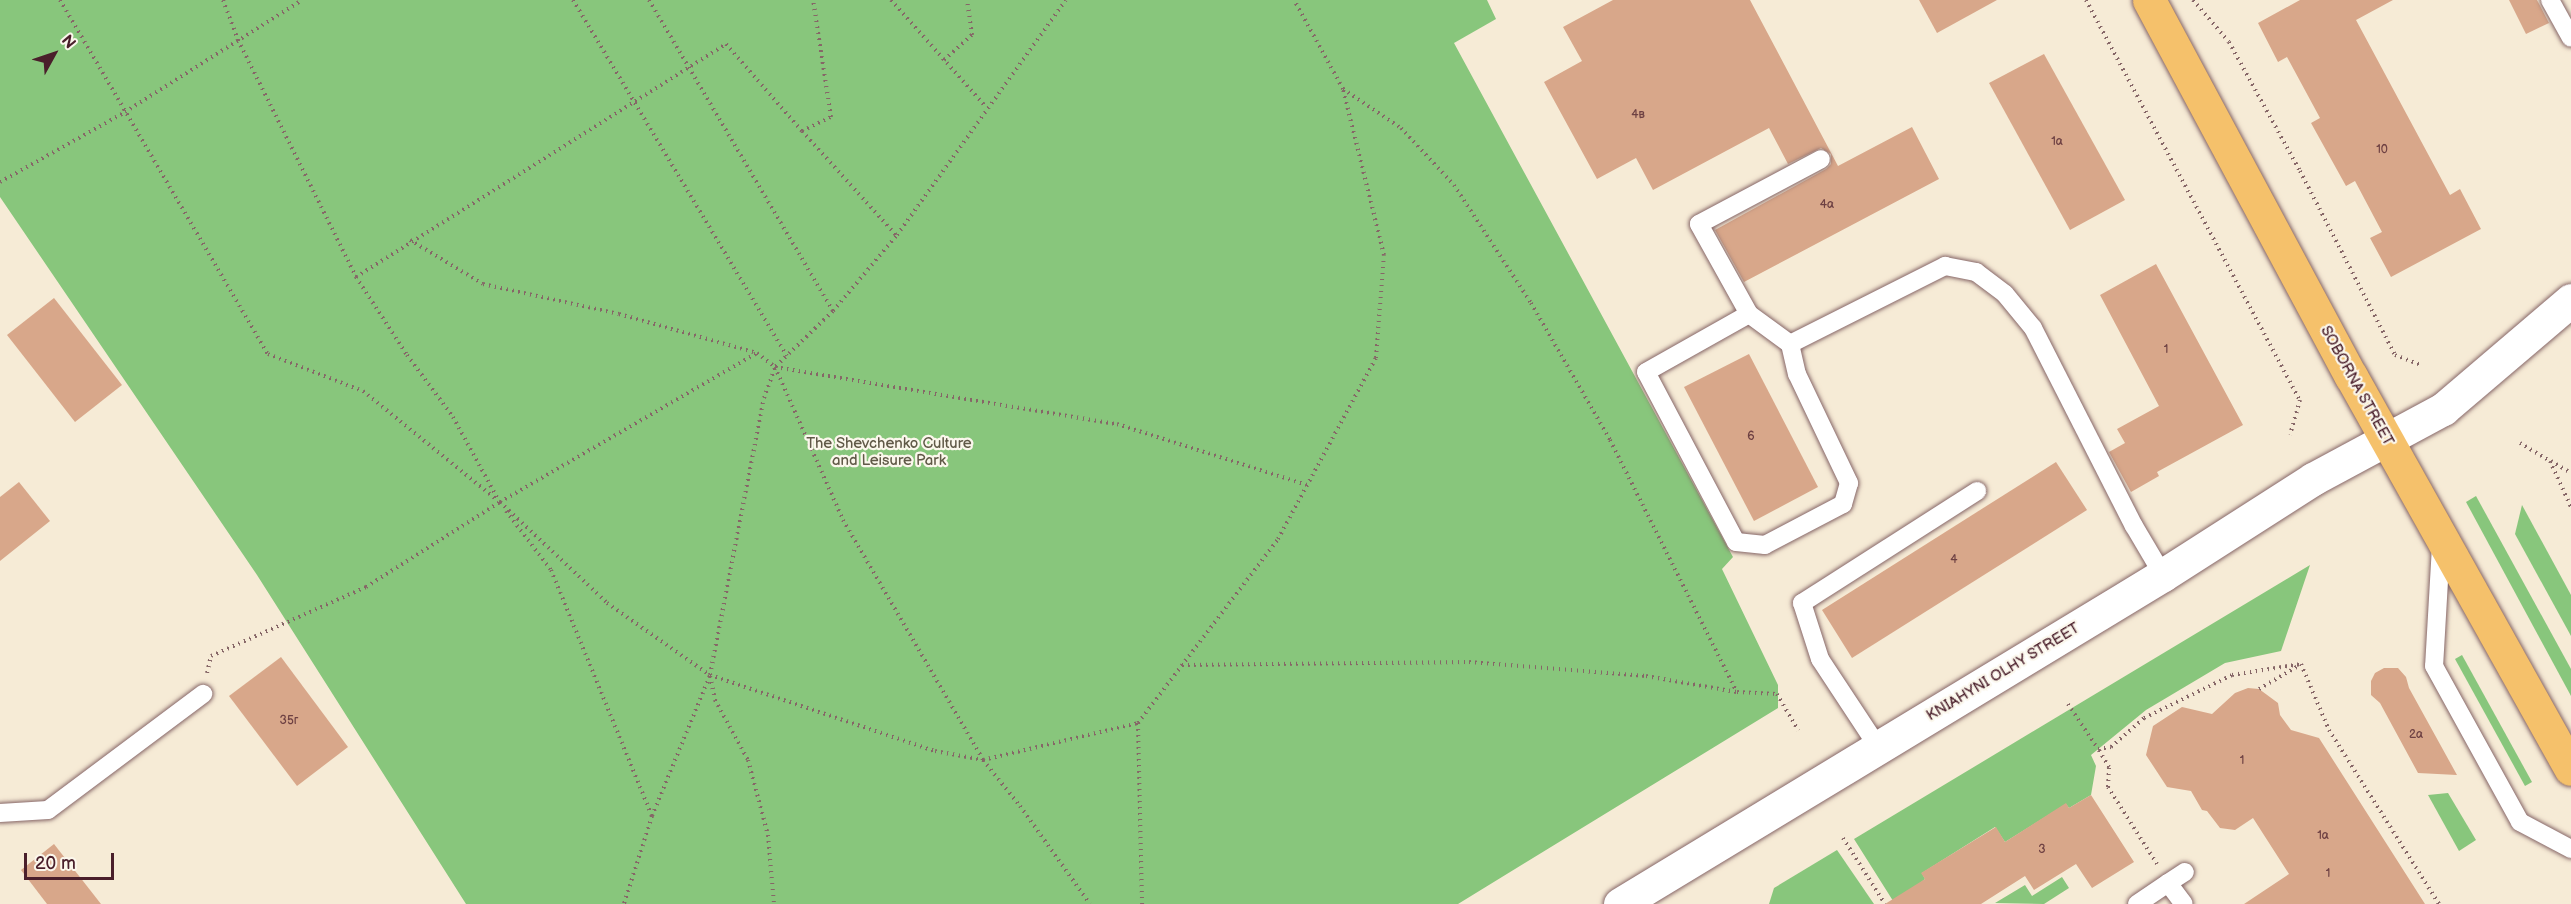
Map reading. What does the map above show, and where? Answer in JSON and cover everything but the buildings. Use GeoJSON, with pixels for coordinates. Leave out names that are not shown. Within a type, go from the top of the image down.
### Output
{"type":"FeatureCollection","features":[{"type":"Feature","properties":{"kind":"main road","name":"SOBORNA STREET"},"geometry":{"type":"LineString","coordinates":[[2149,0],[2386,440],[2571,769]]}},
{"type":"Feature","properties":{"kind":"street","name":"KNIAHYNI OLHY STREET"},"geometry":{"type":"LineString","coordinates":[[1620,904],[2163,575],[2313,479],[2443,409],[2571,300]]}},
{"type":"Feature","properties":{"kind":"lane"},"geometry":{"type":"LineString","coordinates":[[2550,0],[2571,38]]}},
{"type":"Feature","properties":{"kind":"lane"},"geometry":{"type":"LineString","coordinates":[[1749,314],[1646,372],[1736,542],[1765,545],[1843,504],[1849,483],[1797,374],[1790,344],[1749,314],[1699,224],[1821,159]]}},
{"type":"Feature","properties":{"kind":"lane"},"geometry":{"type":"LineString","coordinates":[[1790,344],[1946,266],[1976,272],[2006,294],[2033,328],[2134,526],[2163,575]]}},
{"type":"Feature","properties":{"kind":"lane"},"geometry":{"type":"LineString","coordinates":[[1878,747],[1820,659],[1803,603],[1977,491]]}},
{"type":"Feature","properties":{"kind":"lane"},"geometry":{"type":"LineString","coordinates":[[2442,538],[2434,666],[2520,822],[2571,849]]}},
{"type":"Feature","properties":{"kind":"lane"},"geometry":{"type":"LineString","coordinates":[[0,813],[48,810],[202,694]]}},
{"type":"Feature","properties":{"kind":"lane"},"geometry":{"type":"LineString","coordinates":[[2137,904],[2185,872]]}},
{"type":"Feature","properties":{"kind":"lane"},"geometry":{"type":"LineString","coordinates":[[2168,883],[2184,904]]}},
{"type":"Feature","properties":{"kind":"path"},"geometry":{"type":"LineString","coordinates":[[60,0],[268,354],[363,391],[500,502],[607,603],[710,675],[935,751],[983,760],[1138,723]]}},
{"type":"Feature","properties":{"kind":"path"},"geometry":{"type":"LineString","coordinates":[[223,0],[238,40],[356,277],[407,356],[453,417],[500,502],[551,570],[652,816]]}},
{"type":"Feature","properties":{"kind":"path"},"geometry":{"type":"LineString","coordinates":[[0,182],[125,112],[303,0]]}},
{"type":"Feature","properties":{"kind":"path"},"geometry":{"type":"LineString","coordinates":[[573,0],[787,356]]}},
{"type":"Feature","properties":{"kind":"path"},"geometry":{"type":"LineString","coordinates":[[649,0],[833,310]]}},
{"type":"Feature","properties":{"kind":"path"},"geometry":{"type":"LineString","coordinates":[[802,131],[831,117],[813,0]]}},
{"type":"Feature","properties":{"kind":"path"},"geometry":{"type":"LineString","coordinates":[[891,0],[987,108]]}},
{"type":"Feature","properties":{"kind":"path"},"geometry":{"type":"LineString","coordinates":[[944,60],[972,35],[967,0]]}},
{"type":"Feature","properties":{"kind":"path"},"geometry":{"type":"LineString","coordinates":[[624,904],[652,816],[710,675],[764,398],[775,367],[833,310],[897,235],[1066,0]]}},
{"type":"Feature","properties":{"kind":"path"},"geometry":{"type":"LineString","coordinates":[[1142,904],[1138,723],[1278,539],[1376,358],[1384,255],[1343,89],[1294,0]]}},
{"type":"Feature","properties":{"kind":"path"},"geometry":{"type":"LineString","coordinates":[[2086,0],[2300,400],[2290,435]]}},
{"type":"Feature","properties":{"kind":"path"},"geometry":{"type":"LineString","coordinates":[[2193,0],[2229,42],[2300,171],[2395,355],[2419,364]]}},
{"type":"Feature","properties":{"kind":"path"},"geometry":{"type":"LineString","coordinates":[[356,277],[410,240],[726,44],[897,235]]}},
{"type":"Feature","properties":{"kind":"path"},"geometry":{"type":"LineString","coordinates":[[1343,89],[1401,128],[1454,184],[1531,303],[1610,440],[1737,692]]}},
{"type":"Feature","properties":{"kind":"path"},"geometry":{"type":"LineString","coordinates":[[410,240],[483,284],[619,314],[757,353],[775,367],[843,520],[983,760],[1020,806],[1090,904]]}},
{"type":"Feature","properties":{"kind":"path"},"geometry":{"type":"LineString","coordinates":[[202,694],[211,656],[366,587],[500,502],[757,353]]}},
{"type":"Feature","properties":{"kind":"path"},"geometry":{"type":"LineString","coordinates":[[775,367],[1117,424],[1307,485]]}},
{"type":"Feature","properties":{"kind":"path"},"geometry":{"type":"LineString","coordinates":[[2520,442],[2571,473]]}},
{"type":"Feature","properties":{"kind":"path"},"geometry":{"type":"LineString","coordinates":[[2550,460],[2571,507]]}},
{"type":"Feature","properties":{"kind":"path"},"geometry":{"type":"LineString","coordinates":[[1182,665],[1469,662],[1646,676],[1737,692],[1777,694],[1798,730]]}},
{"type":"Feature","properties":{"kind":"path"},"geometry":{"type":"LineString","coordinates":[[2259,689],[2301,664]]}},
{"type":"Feature","properties":{"kind":"path"},"geometry":{"type":"LineString","coordinates":[[2098,749],[2110,747],[2144,718],[2232,675],[2301,664]]}},
{"type":"Feature","properties":{"kind":"path"},"geometry":{"type":"LineString","coordinates":[[2301,664],[2329,730],[2439,904]]}},
{"type":"Feature","properties":{"kind":"path"},"geometry":{"type":"LineString","coordinates":[[710,675],[715,700],[748,760],[768,835],[774,904]]}},
{"type":"Feature","properties":{"kind":"path"},"geometry":{"type":"LineString","coordinates":[[2068,704],[2109,767],[2108,787],[2168,883]]}},
{"type":"Feature","properties":{"kind":"path"},"geometry":{"type":"LineString","coordinates":[[1843,838],[1886,904]]}},
{"type":"Feature","properties":{"kind":"green space","name":"The Shevchenko Culture and Leisure Park"},"geometry":{"type":"Polygon","coordinates":[[[0,0],[1487,0],[1496,19],[1454,43],[1733,557],[1722,569],[1778,685],[1778,708],[1458,904],[466,904],[257,575],[0,197],[0,0]]]}},
{"type":"Feature","properties":{"kind":"green space"},"geometry":{"type":"Polygon","coordinates":[[[2476,496],[2571,669],[2571,696],[2466,502],[2476,496]]]}},
{"type":"Feature","properties":{"kind":"green space"},"geometry":{"type":"Polygon","coordinates":[[[2522,505],[2571,595],[2571,636],[2515,534],[2522,505]]]}},
{"type":"Feature","properties":{"kind":"green space"},"geometry":{"type":"Polygon","coordinates":[[[2310,565],[2281,651],[2225,663],[2146,710],[2091,755],[2096,766],[2091,795],[2069,808],[2066,804],[2005,842],[1995,827],[1922,873],[1925,879],[1895,904],[1854,839],[2310,565]]]}},
{"type":"Feature","properties":{"kind":"green space"},"geometry":{"type":"Polygon","coordinates":[[[2462,655],[2532,782],[2525,786],[2455,659],[2462,655]]]}},
{"type":"Feature","properties":{"kind":"green space"},"geometry":{"type":"Polygon","coordinates":[[[2448,793],[2476,840],[2459,851],[2428,795],[2448,793]]]}},
{"type":"Feature","properties":{"kind":"green space"},"geometry":{"type":"Polygon","coordinates":[[[1837,850],[1874,904],[1769,904],[1774,888],[1837,850]]]}},
{"type":"Feature","properties":{"kind":"green space"},"geometry":{"type":"Polygon","coordinates":[[[2062,877],[2069,888],[2044,904],[1995,903],[2025,885],[2032,896],[2062,877]]]}}]}
